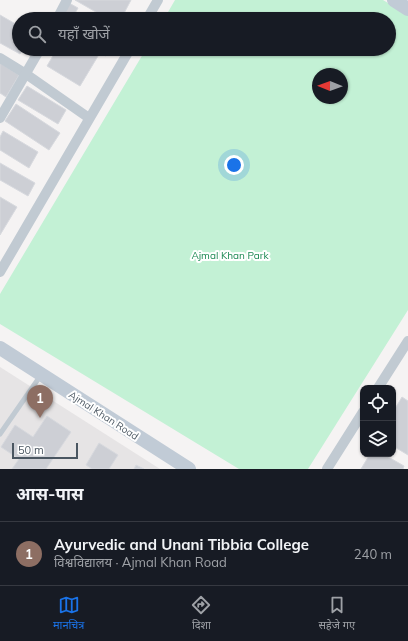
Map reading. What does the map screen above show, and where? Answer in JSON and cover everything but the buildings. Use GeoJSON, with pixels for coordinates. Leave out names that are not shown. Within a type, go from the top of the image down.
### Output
{"type":"FeatureCollection","features":[{"type":"Feature","properties":{"kind":"street"},"geometry":{"type":"LineString","coordinates":[[61,12],[68,0]]}},
{"type":"Feature","properties":{"kind":"street"},"geometry":{"type":"LineString","coordinates":[[151,12],[158,0]]}},
{"type":"Feature","properties":{"kind":"street"},"geometry":{"type":"LineString","coordinates":[[394,0],[408,9]]}},
{"type":"Feature","properties":{"kind":"street"},"geometry":{"type":"LineString","coordinates":[[0,118],[36,56]]}},
{"type":"Feature","properties":{"kind":"street"},"geometry":{"type":"LineString","coordinates":[[0,272],[126,56]]}},
{"type":"Feature","properties":{"kind":"street"},"geometry":{"type":"LineString","coordinates":[[0,58],[26,74],[89,118]]}},
{"type":"Feature","properties":{"kind":"street"},"geometry":{"type":"LineString","coordinates":[[380,385],[408,341]]}},
{"type":"Feature","properties":{"kind":"street","name":"Ajmal Khan Road"},"geometry":{"type":"LineString","coordinates":[[0,348],[189,469]]}},
{"type":"Feature","properties":{"kind":"street"},"geometry":{"type":"LineString","coordinates":[[327,469],[360,417]]}},
{"type":"Feature","properties":{"kind":"lane"},"geometry":{"type":"LineString","coordinates":[[0,434],[42,374]]}},
{"type":"Feature","properties":{"kind":"shaded area"},"geometry":{"type":"Polygon","coordinates":[[[0,367],[160,469],[0,469],[0,367]]]}},
{"type":"Feature","properties":{"kind":"green space","name":"Ajmal Khan Park"},"geometry":{"type":"Polygon","coordinates":[[[175,0],[383,0],[408,15],[408,310],[308,469],[239,469],[0,324],[0,294],[142,56],[396,56],[396,12],[168,12],[175,0]]]}},
{"type":"Feature","properties":{"kind":"place","name":"Ayurvedic and Unani Tibbia College"},"geometry":{"type":"Point","coordinates":[40,418]}}]}
